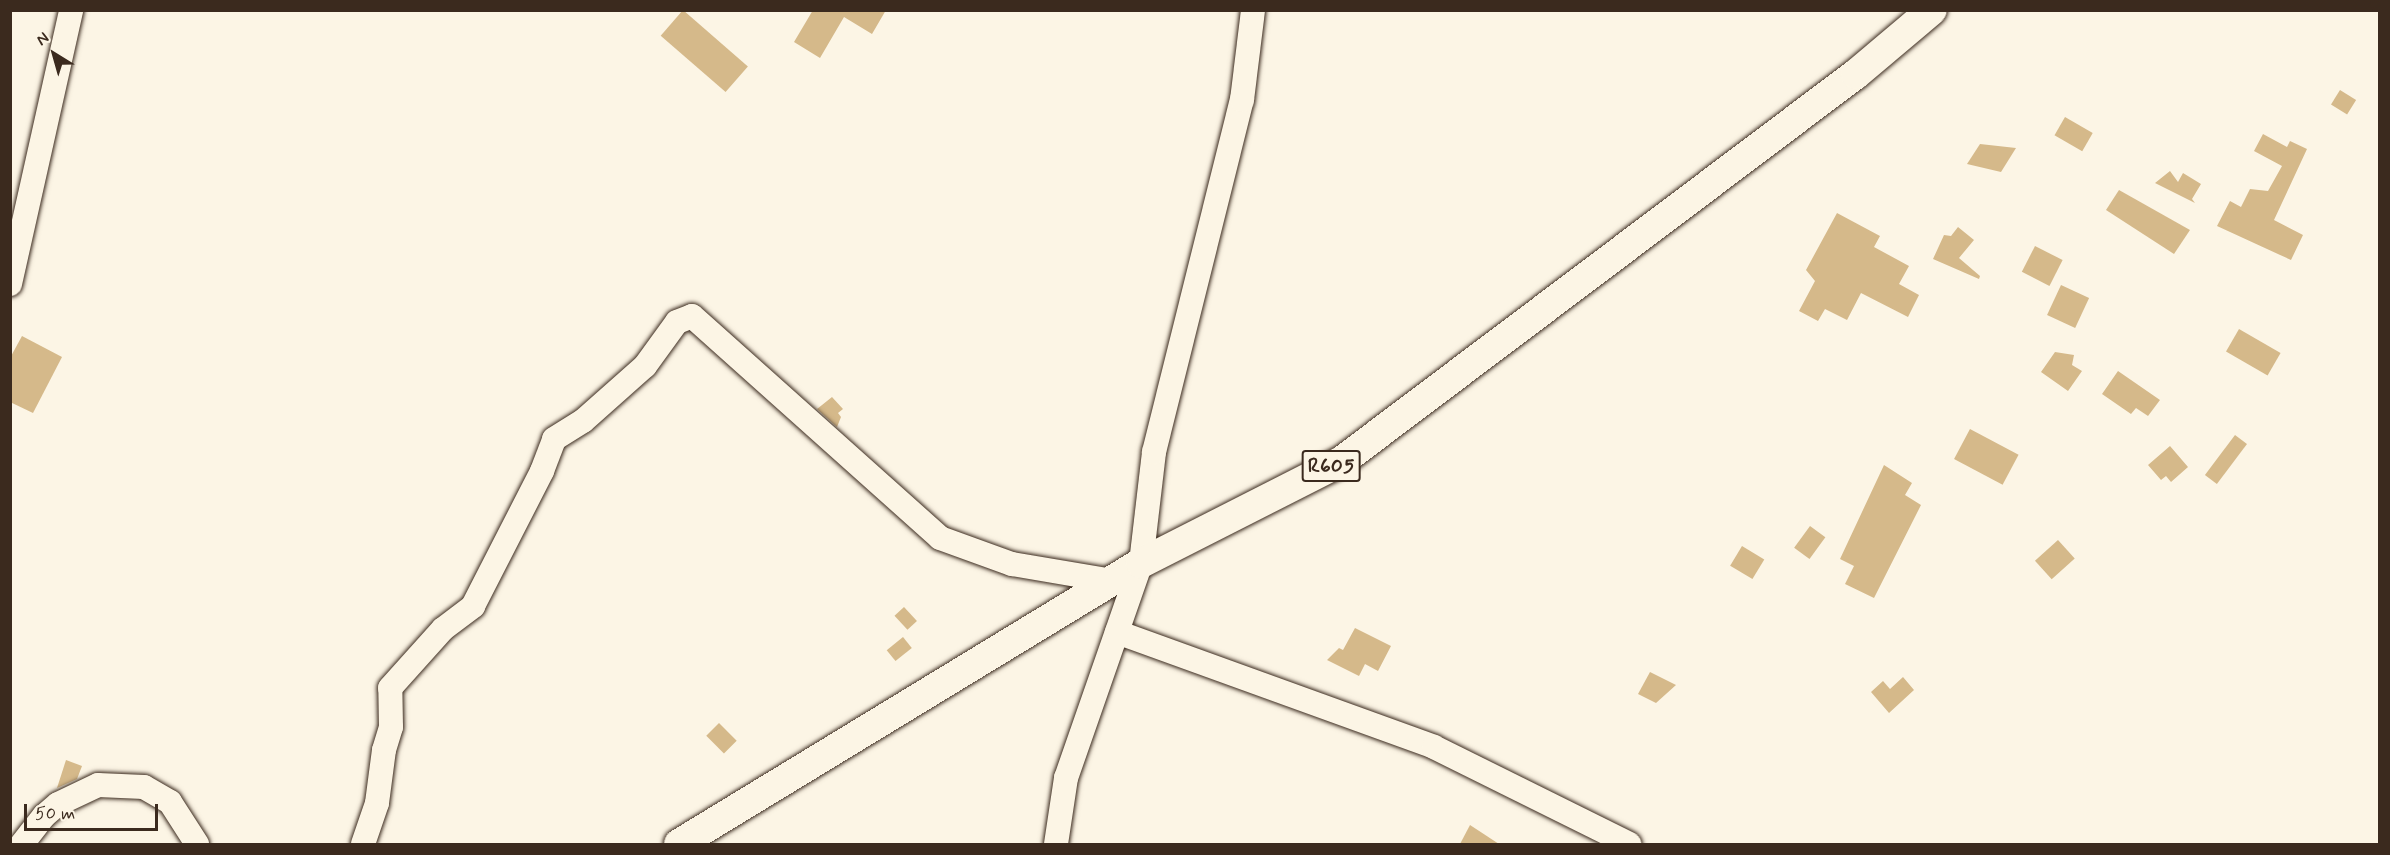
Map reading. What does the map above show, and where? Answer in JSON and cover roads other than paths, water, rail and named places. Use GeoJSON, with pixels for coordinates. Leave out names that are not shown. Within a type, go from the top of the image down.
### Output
{"type":"FeatureCollection","features":[{"type":"Feature","properties":{"kind":"main road","name":"R605"},"geometry":{"type":"LineString","coordinates":[[679,844],[1142,563],[1342,461],[1856,74],[1932,10]]}},
{"type":"Feature","properties":{"kind":"street"},"geometry":{"type":"LineString","coordinates":[[10,284],[71,10]]}},
{"type":"Feature","properties":{"kind":"street"},"geometry":{"type":"LineString","coordinates":[[1056,844],[1066,778],[1142,563],[1154,452],[1240,111],[1253,10]]}},
{"type":"Feature","properties":{"kind":"street"},"geometry":{"type":"LineString","coordinates":[[363,844],[377,803],[384,750],[391,727],[390,688],[443,629],[473,606],[542,471],[554,439],[583,421],[645,366],[677,322],[692,316],[940,538],[1012,564],[1112,581]]}},
{"type":"Feature","properties":{"kind":"street"},"geometry":{"type":"LineString","coordinates":[[1117,632],[1434,747],[1629,844]]}},
{"type":"Feature","properties":{"kind":"street"},"geometry":{"type":"LineString","coordinates":[[22,844],[44,816],[58,804],[98,785],[144,787],[170,802],[197,844]]}}]}
